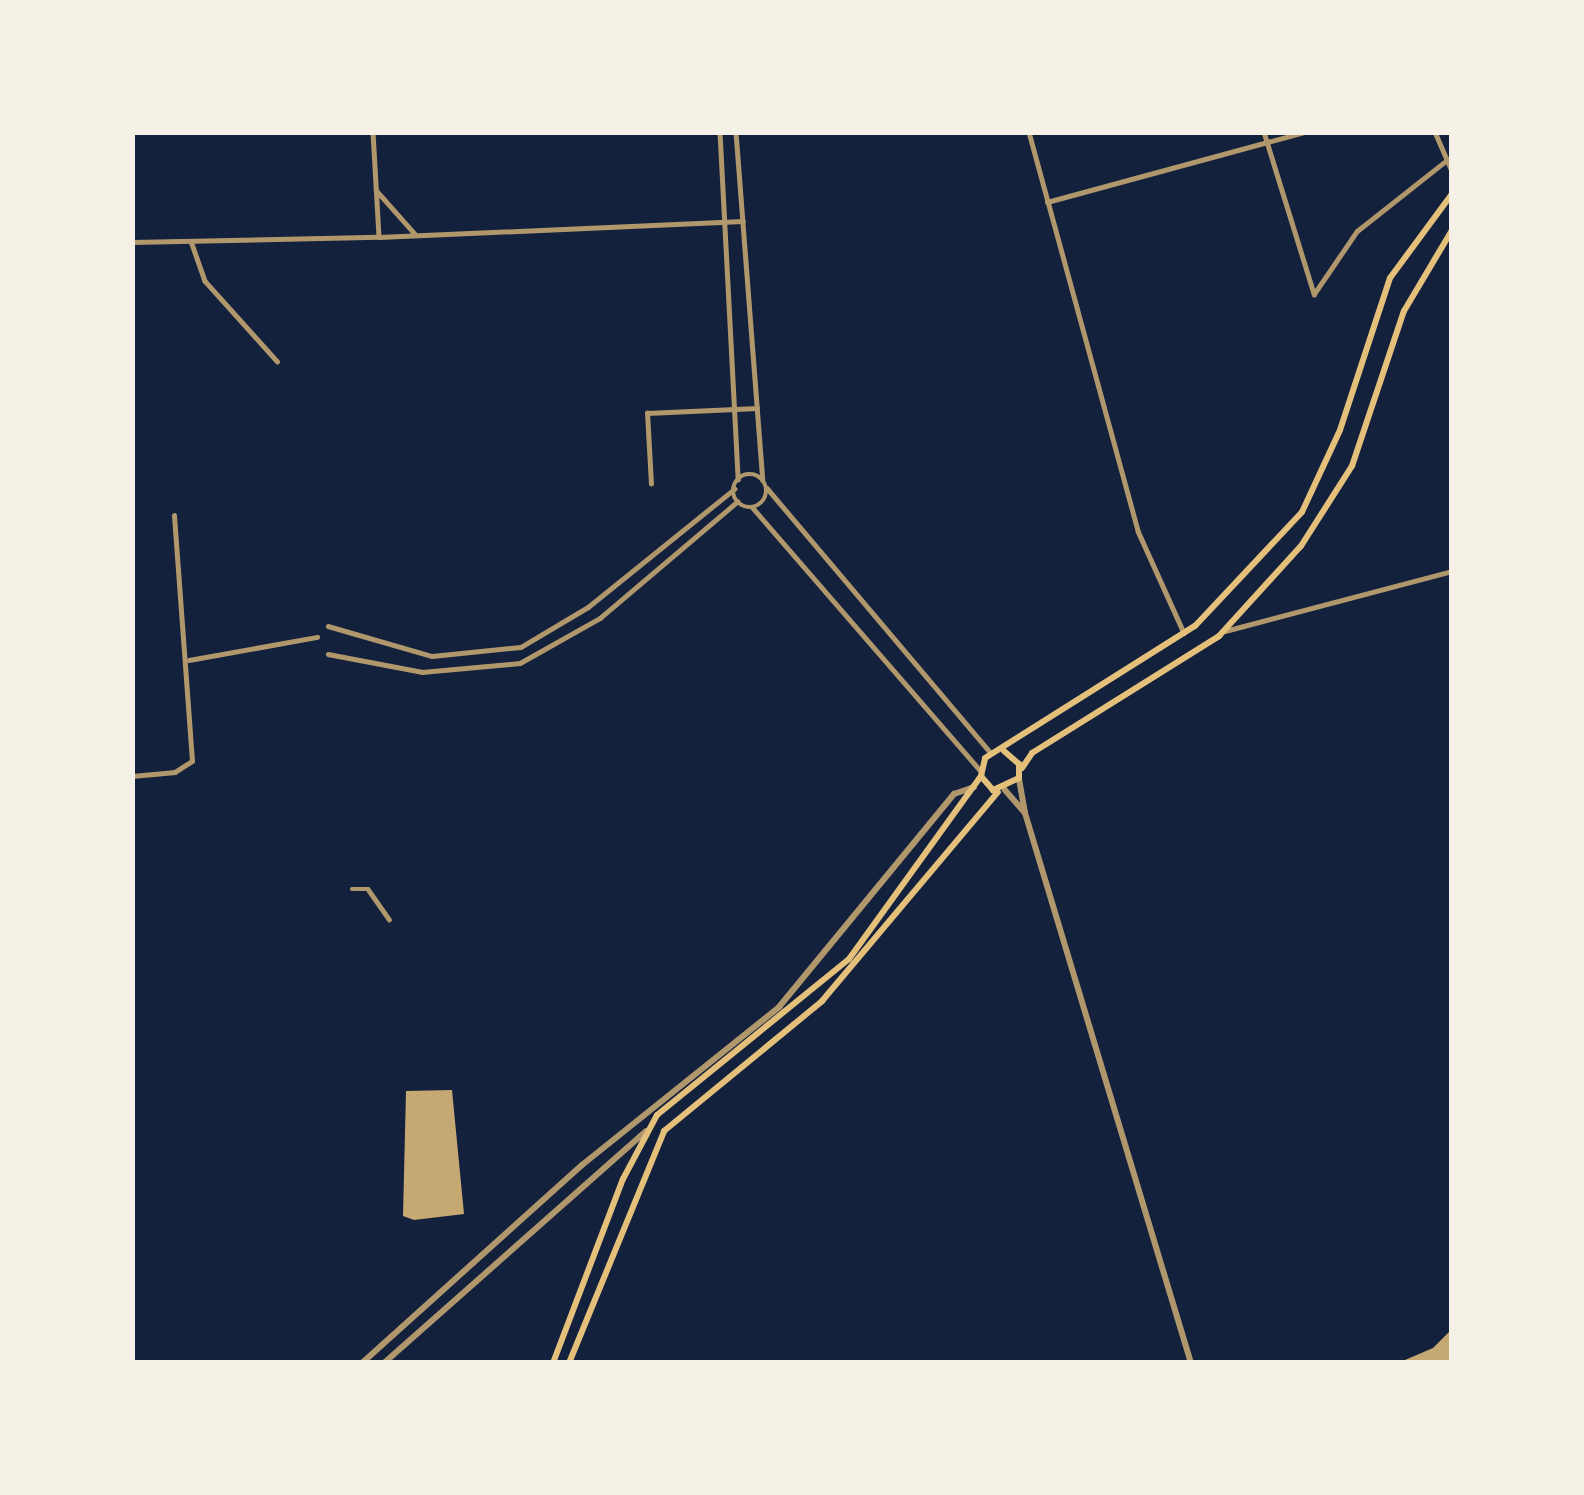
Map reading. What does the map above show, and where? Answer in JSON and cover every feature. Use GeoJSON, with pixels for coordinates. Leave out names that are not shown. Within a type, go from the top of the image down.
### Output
{"type":"FeatureCollection","features":[{"type":"Feature","properties":{"kind":"main road"},"geometry":{"type":"LineString","coordinates":[[554,1363],[646,1131],[849,959],[977,786],[991,753],[1004,751],[1184,632],[1241,585],[1302,512],[1340,430],[1390,278],[1452,194]]}},
{"type":"Feature","properties":{"kind":"main road"},"geometry":{"type":"LineString","coordinates":[[569,1363],[664,1131],[822,1001],[1020,775],[1032,753],[1224,631],[1332,504],[1404,311],[1452,230]]}},
{"type":"Feature","properties":{"kind":"main road"},"geometry":{"type":"LineString","coordinates":[[1004,751],[1020,775]]}},
{"type":"Feature","properties":{"kind":"main road"},"geometry":{"type":"LineString","coordinates":[[981,773],[1002,791]]}},
{"type":"Feature","properties":{"kind":"street"},"geometry":{"type":"LineString","coordinates":[[373,132],[379,237]]}},
{"type":"Feature","properties":{"kind":"street"},"geometry":{"type":"LineString","coordinates":[[328,626],[432,656],[521,647],[588,607],[734,489],[738,480],[720,132]]}},
{"type":"Feature","properties":{"kind":"street"},"geometry":{"type":"LineString","coordinates":[[736,132],[763,480],[991,753]]}},
{"type":"Feature","properties":{"kind":"street"},"geometry":{"type":"LineString","coordinates":[[1029,132],[1138,531],[1184,632]]}},
{"type":"Feature","properties":{"kind":"street"},"geometry":{"type":"LineString","coordinates":[[1264,132],[1313,293],[1357,231],[1447,160]]}},
{"type":"Feature","properties":{"kind":"street"},"geometry":{"type":"LineString","coordinates":[[1047,202],[1304,132]]}},
{"type":"Feature","properties":{"kind":"street"},"geometry":{"type":"LineString","coordinates":[[1435,132],[1452,171]]}},
{"type":"Feature","properties":{"kind":"street"},"geometry":{"type":"LineString","coordinates":[[376,190],[416,236]]}},
{"type":"Feature","properties":{"kind":"street"},"geometry":{"type":"LineString","coordinates":[[132,242],[416,236],[743,221]]}},
{"type":"Feature","properties":{"kind":"street"},"geometry":{"type":"LineString","coordinates":[[191,241],[205,280],[277,361]]}},
{"type":"Feature","properties":{"kind":"street"},"geometry":{"type":"LineString","coordinates":[[651,484],[647,412],[758,408]]}},
{"type":"Feature","properties":{"kind":"street"},"geometry":{"type":"LineString","coordinates":[[738,480],[763,480]]}},
{"type":"Feature","properties":{"kind":"street"},"geometry":{"type":"LineString","coordinates":[[753,508],[767,488]]}},
{"type":"Feature","properties":{"kind":"street"},"geometry":{"type":"LineString","coordinates":[[734,489],[737,502]]}},
{"type":"Feature","properties":{"kind":"street"},"geometry":{"type":"LineString","coordinates":[[737,502],[753,508],[981,773]]}},
{"type":"Feature","properties":{"kind":"street"},"geometry":{"type":"LineString","coordinates":[[328,654],[448,674],[544,654],[600,618],[737,502]]}},
{"type":"Feature","properties":{"kind":"street"},"geometry":{"type":"LineString","coordinates":[[132,776],[175,772],[192,761],[189,660],[173,516]]}},
{"type":"Feature","properties":{"kind":"street"},"geometry":{"type":"LineString","coordinates":[[1224,631],[1452,571]]}},
{"type":"Feature","properties":{"kind":"street"},"geometry":{"type":"LineString","coordinates":[[189,660],[317,637]]}},
{"type":"Feature","properties":{"kind":"street"},"geometry":{"type":"LineString","coordinates":[[1020,775],[1025,813],[1191,1363]]}},
{"type":"Feature","properties":{"kind":"street"},"geometry":{"type":"LineString","coordinates":[[362,1363],[582,1165],[779,1007],[954,794],[977,786]]}},
{"type":"Feature","properties":{"kind":"street"},"geometry":{"type":"LineString","coordinates":[[1002,791],[1025,813]]}},
{"type":"Feature","properties":{"kind":"street"},"geometry":{"type":"LineString","coordinates":[[352,889],[368,889],[389,919]]}},
{"type":"Feature","properties":{"kind":"street"},"geometry":{"type":"LineString","coordinates":[[384,1363],[646,1131]]}},
{"type":"Feature","properties":{"kind":"building"},"geometry":{"type":"Polygon","coordinates":[[[452,1090],[464,1214],[414,1220],[403,1216],[406,1091],[452,1090]]]}},
{"type":"Feature","properties":{"kind":"building"},"geometry":{"type":"Polygon","coordinates":[[[1452,1329],[1452,1363],[1398,1363],[1433,1348],[1452,1329]]]}}]}
